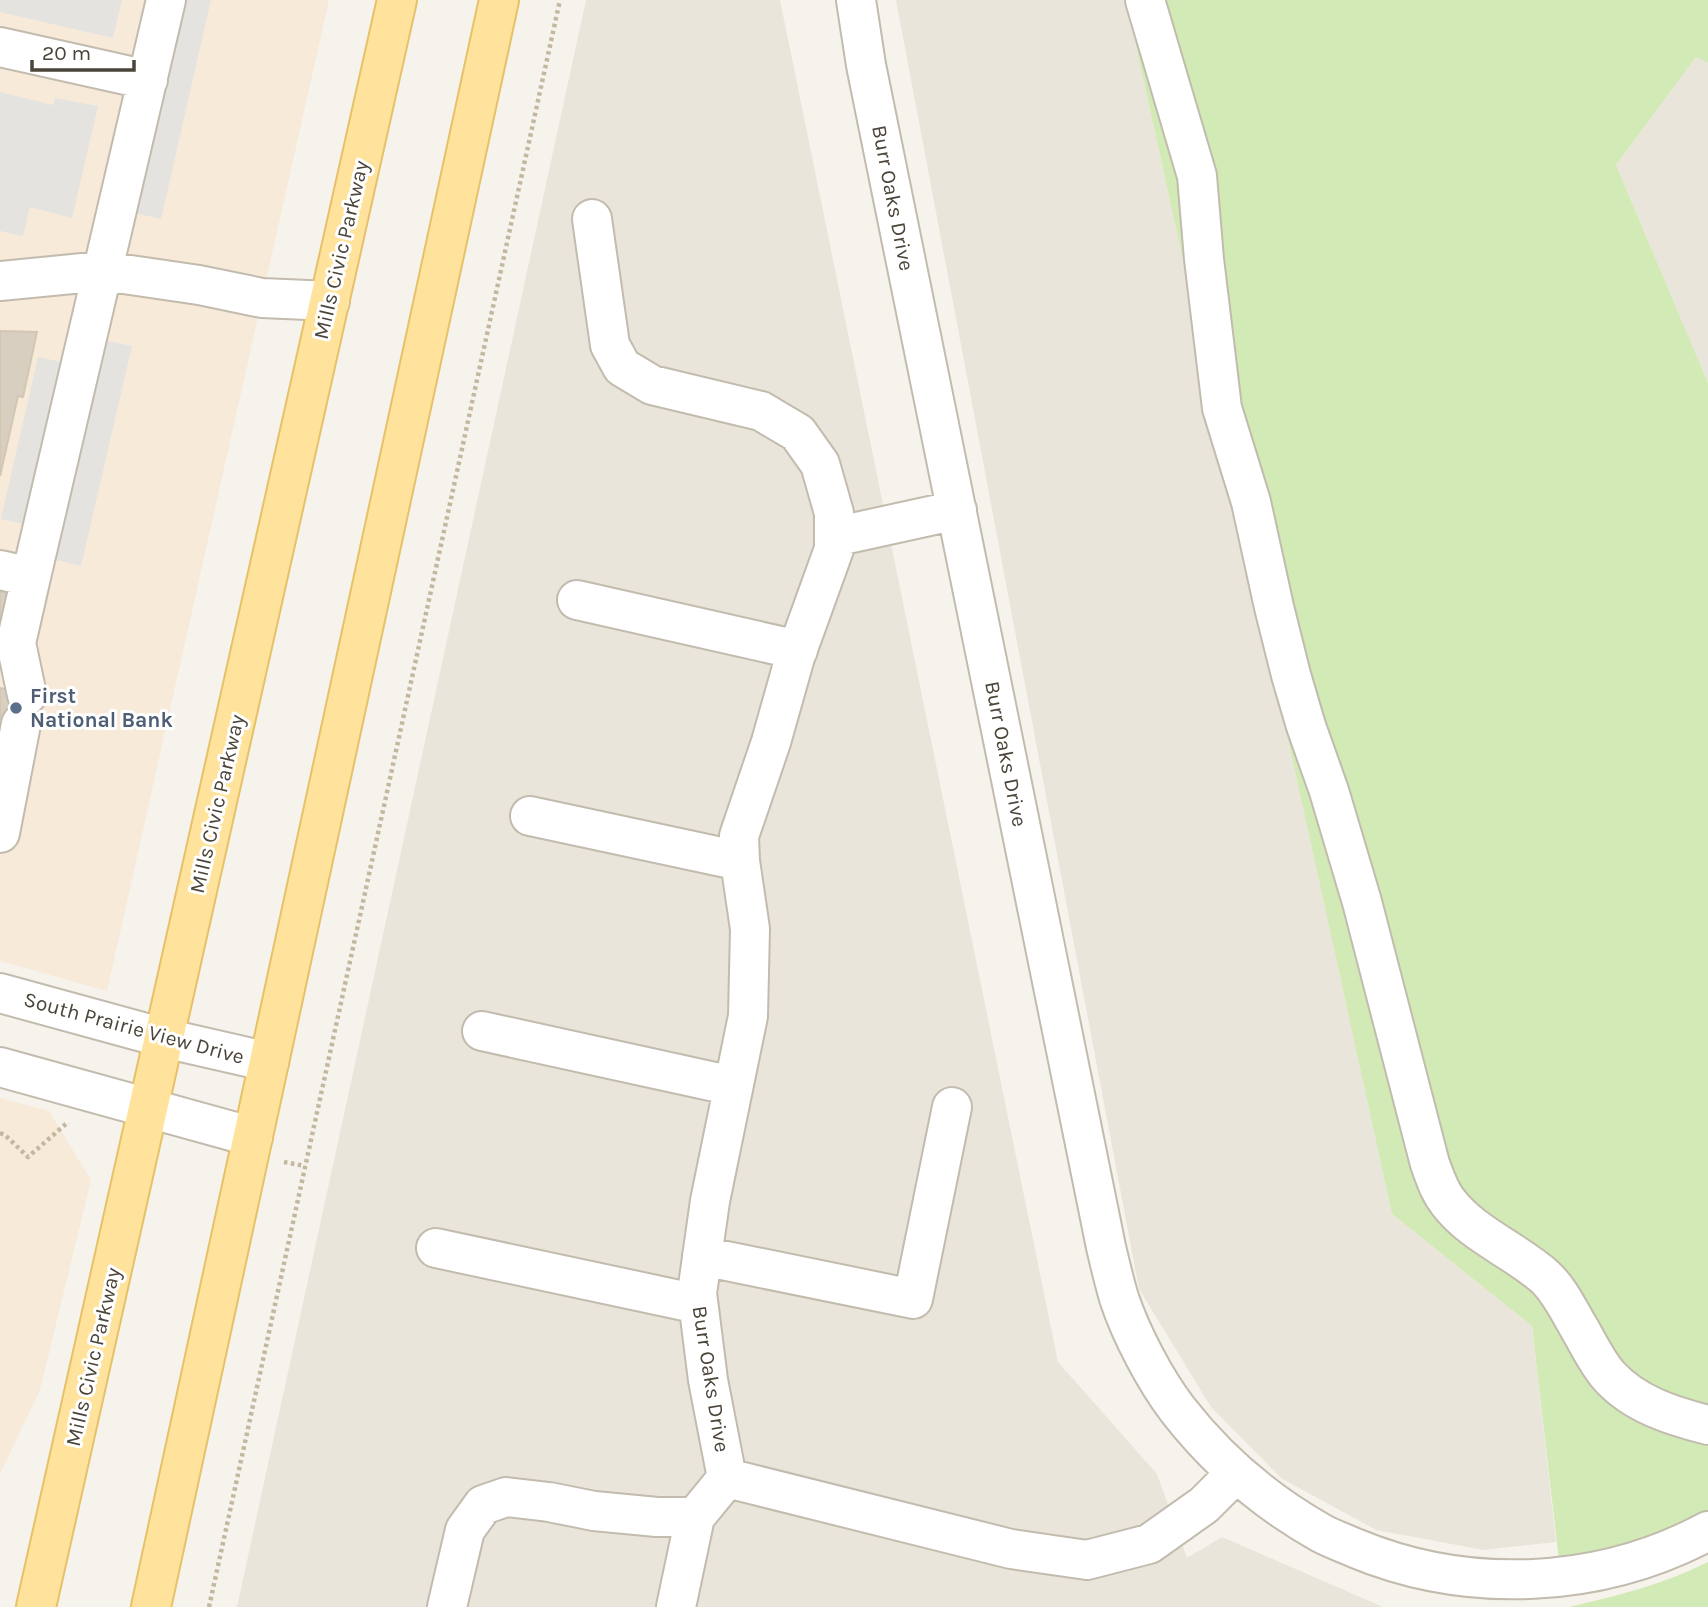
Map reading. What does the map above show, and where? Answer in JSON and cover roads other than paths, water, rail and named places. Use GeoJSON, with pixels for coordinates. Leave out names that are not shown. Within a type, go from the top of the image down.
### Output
{"type":"FeatureCollection","features":[{"type":"Feature","properties":{"kind":"main road","name":"Mills Civic Parkway"},"geometry":{"type":"LineString","coordinates":[[36,1607],[397,0]]}},
{"type":"Feature","properties":{"kind":"main road"},"geometry":{"type":"LineString","coordinates":[[152,1607],[499,0]]}},
{"type":"Feature","properties":{"kind":"street"},"geometry":{"type":"LineString","coordinates":[[0,833],[24,709],[16,643],[15,574],[103,271],[166,0]]}},
{"type":"Feature","properties":{"kind":"street","name":"Burr Oaks Drive"},"geometry":{"type":"LineString","coordinates":[[856,0],[866,65],[1106,1247],[1120,1300],[1144,1356],[1177,1409],[1218,1457],[1272,1502],[1323,1534],[1381,1558],[1439,1574],[1480,1593],[1499,1580],[1561,1578],[1625,1565],[1682,1545],[1708,1531]]}},
{"type":"Feature","properties":{"kind":"street"},"geometry":{"type":"LineString","coordinates":[[1145,0],[1197,176],[1212,340],[1222,408],[1251,502],[1291,675],[1362,902],[1430,1164],[1447,1201],[1461,1218],[1547,1279],[1608,1375],[1645,1404],[1666,1413],[1708,1424]]}},
{"type":"Feature","properties":{"kind":"street"},"geometry":{"type":"LineString","coordinates":[[0,47],[148,80]]}},
{"type":"Feature","properties":{"kind":"street","name":"Burr Oaks Drive"},"geometry":{"type":"LineString","coordinates":[[592,219],[610,345],[622,367],[652,385],[761,411],[798,433],[820,464],[834,513],[834,548],[798,650],[739,836],[750,929],[748,1016],[710,1200],[697,1293],[708,1380],[727,1478]]}},
{"type":"Feature","properties":{"kind":"street"},"geometry":{"type":"LineString","coordinates":[[0,281],[103,271],[199,285],[262,298],[330,301]]}},
{"type":"Feature","properties":{"kind":"street"},"geometry":{"type":"LineString","coordinates":[[834,537],[957,510]]}},
{"type":"Feature","properties":{"kind":"street"},"geometry":{"type":"LineString","coordinates":[[577,600],[798,650]]}},
{"type":"Feature","properties":{"kind":"street"},"geometry":{"type":"LineString","coordinates":[[530,816],[740,861]]}},
{"type":"Feature","properties":{"kind":"street","name":"South Prairie View Drive"},"geometry":{"type":"LineString","coordinates":[[0,993],[164,1038],[269,1062]]}},
{"type":"Feature","properties":{"kind":"street"},"geometry":{"type":"LineString","coordinates":[[482,1031],[733,1086]]}},
{"type":"Feature","properties":{"kind":"street"},"geometry":{"type":"LineString","coordinates":[[0,1067],[253,1137]]}},
{"type":"Feature","properties":{"kind":"street"},"geometry":{"type":"LineString","coordinates":[[702,1256],[913,1299],[952,1107]]}},
{"type":"Feature","properties":{"kind":"street"},"geometry":{"type":"LineString","coordinates":[[436,1248],[698,1304]]}},
{"type":"Feature","properties":{"kind":"street","name":"Burr Oaks Drive"},"geometry":{"type":"LineString","coordinates":[[727,1478],[1011,1549],[1087,1560],[1149,1544],[1204,1505],[1237,1473]]}},
{"type":"Feature","properties":{"kind":"street","name":"Burr Oaks Drive"},"geometry":{"type":"LineString","coordinates":[[676,1607],[695,1517],[727,1478]]}},
{"type":"Feature","properties":{"kind":"street"},"geometry":{"type":"LineString","coordinates":[[446,1607],[465,1530],[483,1505],[506,1497],[594,1511],[657,1517],[695,1517]]}},
{"type":"Feature","properties":{"kind":"place","name":"First National Bank"},"geometry":{"type":"Point","coordinates":[16,708]}}]}
